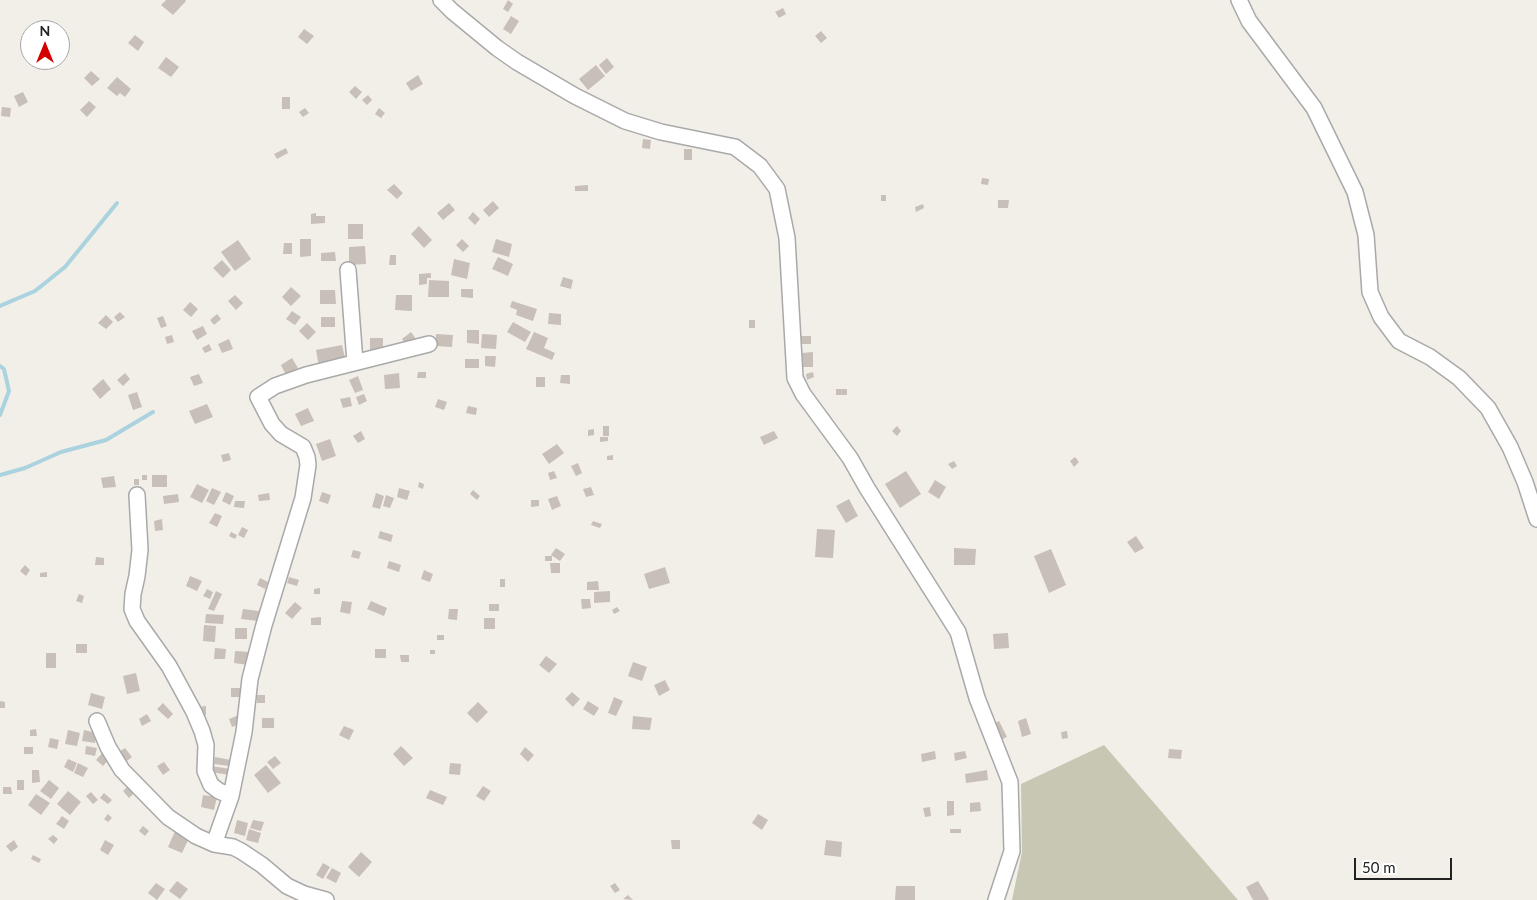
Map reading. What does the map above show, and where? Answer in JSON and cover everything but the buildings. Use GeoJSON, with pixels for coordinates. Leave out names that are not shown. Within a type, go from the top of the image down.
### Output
{"type":"FeatureCollection","features":[{"type":"Feature","properties":{"kind":"street"},"geometry":{"type":"LineString","coordinates":[[441,0],[517,62],[575,96],[625,121],[661,132],[735,147],[760,166],[777,189],[787,238],[796,378],[803,394],[850,458],[958,632],[977,698],[1010,782],[1012,851],[996,900]]}},
{"type":"Feature","properties":{"kind":"street"},"geometry":{"type":"LineString","coordinates":[[1239,0],[1249,21],[1314,108],[1355,192],[1366,235],[1370,292],[1380,317],[1399,341],[1430,357],[1459,378],[1488,408],[1510,447],[1525,482],[1537,519]]}},
{"type":"Feature","properties":{"kind":"street"},"geometry":{"type":"LineString","coordinates":[[348,270],[355,362]]}},
{"type":"Feature","properties":{"kind":"street"},"geometry":{"type":"LineString","coordinates":[[214,844],[231,796],[244,732],[250,679],[264,625],[303,498],[308,465],[308,457],[303,447],[281,434],[272,424],[258,397],[275,386],[306,375],[429,344]]}},
{"type":"Feature","properties":{"kind":"street"},"geometry":{"type":"LineString","coordinates":[[136,495],[140,550],[132,608],[137,622],[169,666],[194,712],[206,745],[205,771],[212,784],[219,791],[231,796]]}},
{"type":"Feature","properties":{"kind":"street"},"geometry":{"type":"LineString","coordinates":[[97,720],[108,747],[129,778],[168,817],[196,836],[214,844],[233,847],[262,865],[288,886],[304,894],[326,900]]}},
{"type":"Feature","properties":{"kind":"shaded area"},"geometry":{"type":"Polygon","coordinates":[[[1104,745],[1238,900],[1012,900],[1022,852],[1021,784],[1104,745]]]}},
{"type":"Feature","properties":{"kind":"waterway"},"geometry":{"type":"LineString","coordinates":[[0,306],[35,291],[65,267],[117,203]]}},
{"type":"Feature","properties":{"kind":"waterway"},"geometry":{"type":"LineString","coordinates":[[0,366],[4,369],[9,391],[0,415]]}},
{"type":"Feature","properties":{"kind":"waterway"},"geometry":{"type":"LineString","coordinates":[[0,475],[25,468],[61,452],[106,440],[153,412]]}}]}
